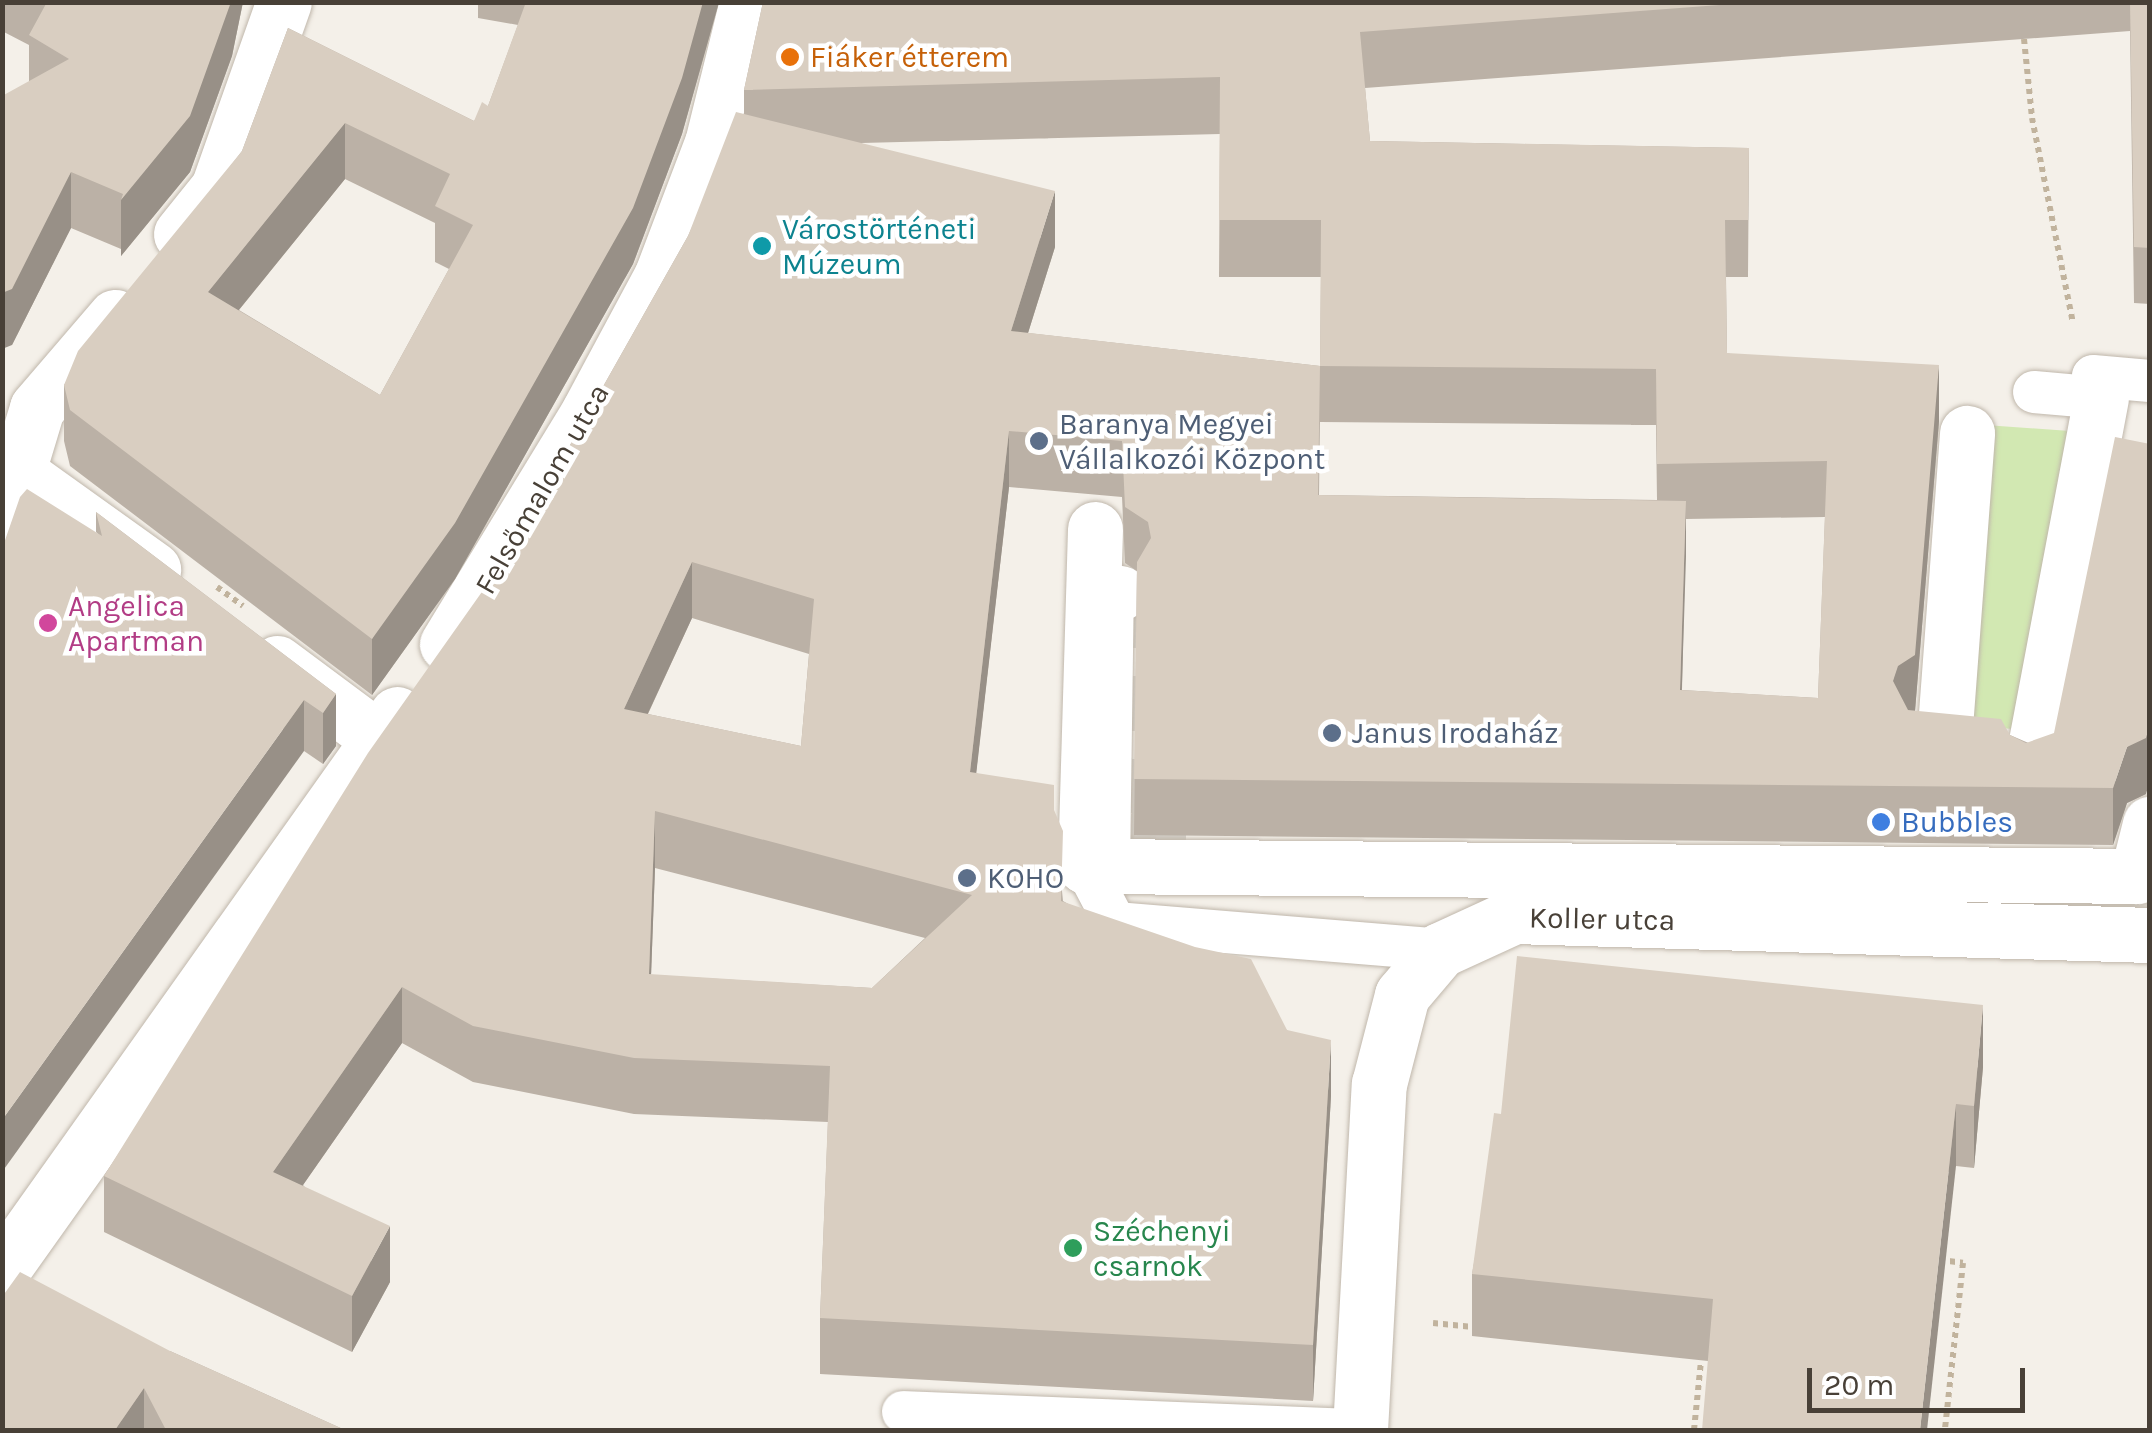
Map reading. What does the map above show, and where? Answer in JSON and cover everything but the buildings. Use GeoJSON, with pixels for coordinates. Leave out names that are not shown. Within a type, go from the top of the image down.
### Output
{"type":"FeatureCollection","features":[{"type":"Feature","properties":{"kind":"street"},"geometry":{"type":"LineString","coordinates":[[2,524],[9,463],[36,408],[218,188],[284,2]]}},
{"type":"Feature","properties":{"kind":"street","name":"Felsőmalom utca"},"geometry":{"type":"LineString","coordinates":[[2,1270],[482,596],[661,277],[712,143],[746,2]]}},
{"type":"Feature","properties":{"kind":"street"},"geometry":{"type":"LineString","coordinates":[[1967,433],[1934,740],[2033,757],[2106,377]]}},
{"type":"Feature","properties":{"kind":"street"},"geometry":{"type":"LineString","coordinates":[[9,463],[204,593]]}},
{"type":"Feature","properties":{"kind":"street"},"geometry":{"type":"LineString","coordinates":[[1093,866],[1095,530]]}},
{"type":"Feature","properties":{"kind":"street"},"geometry":{"type":"LineString","coordinates":[[1093,866],[1106,592],[1120,592]]}},
{"type":"Feature","properties":{"kind":"street"},"geometry":{"type":"LineString","coordinates":[[251,627],[379,739]]}},
{"type":"Feature","properties":{"kind":"street"},"geometry":{"type":"LineString","coordinates":[[1093,866],[2138,876],[2150,824]]}},
{"type":"Feature","properties":{"kind":"street"},"geometry":{"type":"LineString","coordinates":[[2143,935],[2150,880]]}},
{"type":"Feature","properties":{"kind":"street","name":"Koller utca"},"geometry":{"type":"LineString","coordinates":[[1360,1430],[1378,1084],[1402,995],[1440,950],[1514,916],[2143,935]]}},
{"type":"Feature","properties":{"kind":"lane"},"geometry":{"type":"LineString","coordinates":[[2034,392],[2106,377]]}},
{"type":"Feature","properties":{"kind":"lane"},"geometry":{"type":"LineString","coordinates":[[1093,866],[1115,923],[1440,950]]}},
{"type":"Feature","properties":{"kind":"lane"},"geometry":{"type":"LineString","coordinates":[[903,1412],[1344,1430]]}},
{"type":"Feature","properties":{"kind":"path"},"geometry":{"type":"LineString","coordinates":[[2024,39],[2032,118],[2106,377]]}},
{"type":"Feature","properties":{"kind":"path"},"geometry":{"type":"LineString","coordinates":[[204,593],[251,627]]}},
{"type":"Feature","properties":{"kind":"path"},"geometry":{"type":"LineString","coordinates":[[1940,1260],[1963,1263],[1945,1430]]}},
{"type":"Feature","properties":{"kind":"path"},"geometry":{"type":"LineString","coordinates":[[1422,1322],[1474,1327]]}},
{"type":"Feature","properties":{"kind":"path"},"geometry":{"type":"LineString","coordinates":[[1694,1430],[1700,1360]]}},
{"type":"Feature","properties":{"kind":"green space"},"geometry":{"type":"Polygon","coordinates":[[[1985,425],[2070,431],[2027,730],[1959,725],[1985,425]]]}},
{"type":"Feature","properties":{"kind":"tunnel"},"geometry":{"type":"LineString","coordinates":[[1133,592],[1131,841],[1203,842]]}},
{"type":"Feature","properties":{"kind":"place","name":"Fiáker étterem"},"geometry":{"type":"Point","coordinates":[790,57]}},
{"type":"Feature","properties":{"kind":"place","name":"Várostörténeti Múzeum"},"geometry":{"type":"Point","coordinates":[762,246]}},
{"type":"Feature","properties":{"kind":"place","name":"Baranya Megyei Vállalkozói Központ"},"geometry":{"type":"Point","coordinates":[1039,441]}},
{"type":"Feature","properties":{"kind":"place","name":"Angelica Apartman"},"geometry":{"type":"Point","coordinates":[48,623]}},
{"type":"Feature","properties":{"kind":"place","name":"Janus Irodaház"},"geometry":{"type":"Point","coordinates":[1332,733]}},
{"type":"Feature","properties":{"kind":"place","name":"Bubbles"},"geometry":{"type":"Point","coordinates":[1881,822]}},
{"type":"Feature","properties":{"kind":"place","name":"KOHO"},"geometry":{"type":"Point","coordinates":[967,878]}},
{"type":"Feature","properties":{"kind":"place","name":"Széchenyi csarnok"},"geometry":{"type":"Point","coordinates":[1073,1248]}}]}
